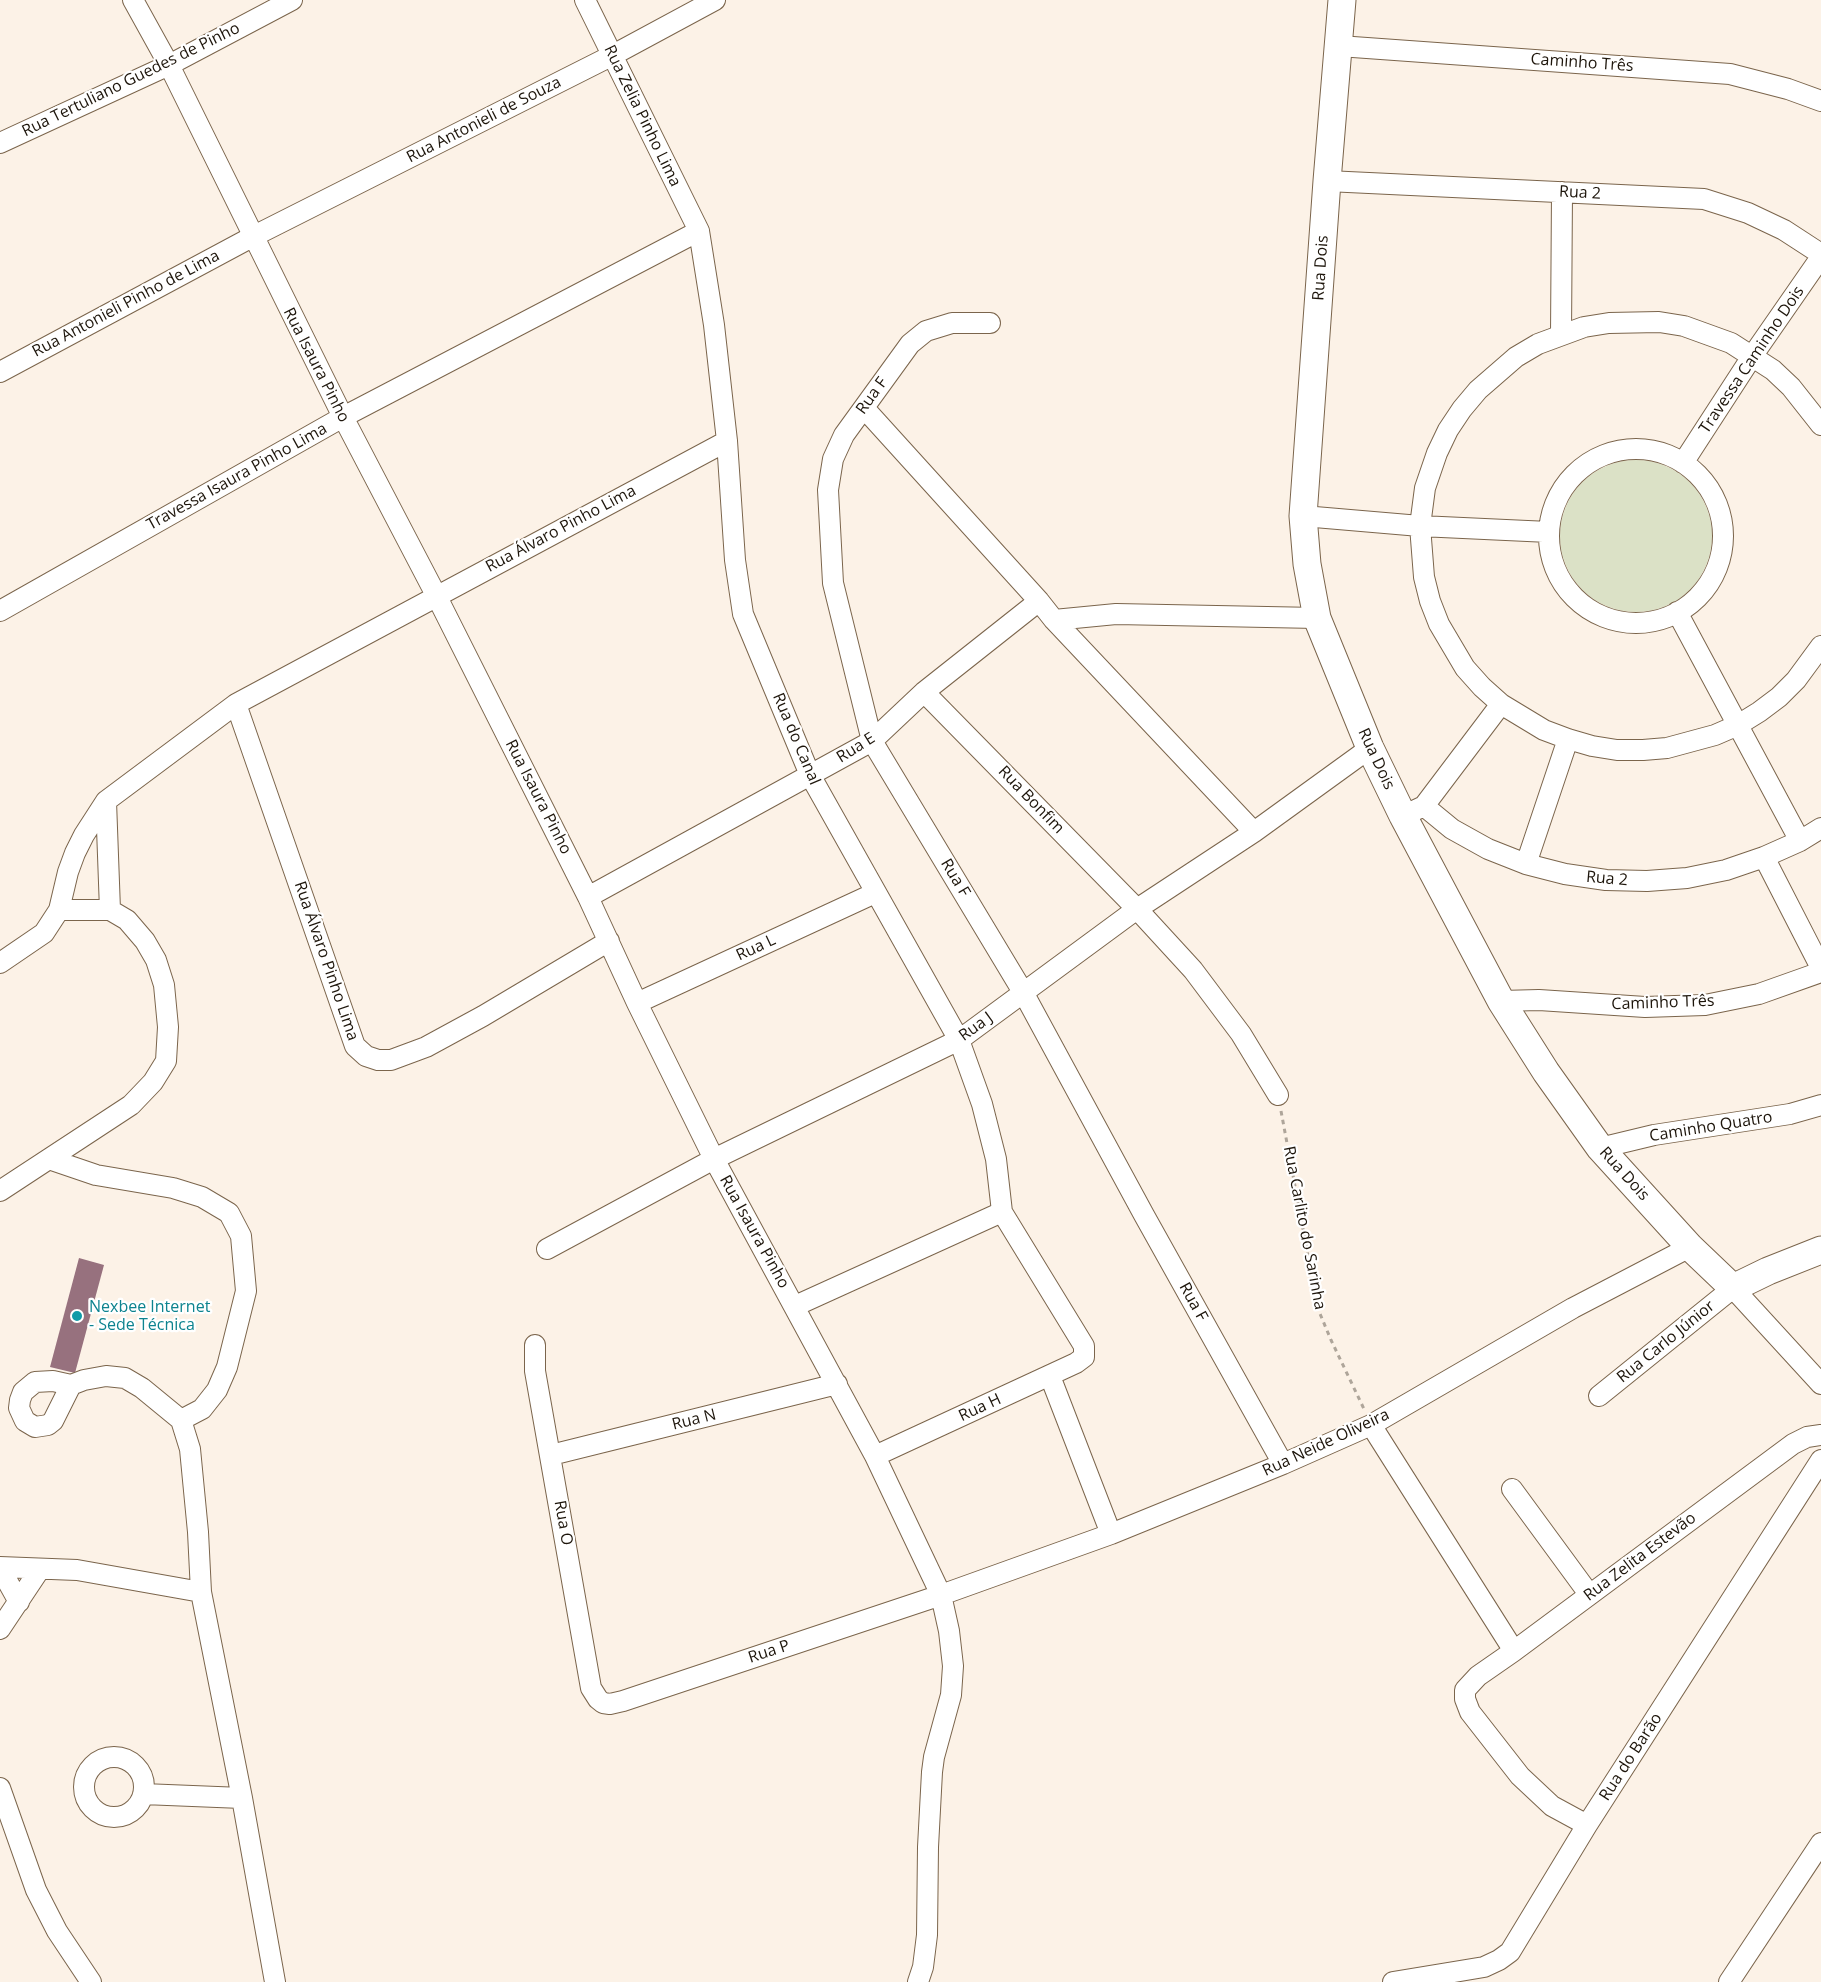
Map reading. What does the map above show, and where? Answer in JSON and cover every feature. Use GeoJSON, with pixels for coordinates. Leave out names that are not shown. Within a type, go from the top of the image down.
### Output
{"type":"FeatureCollection","features":[{"type":"Feature","properties":{"kind":"street","name":"Rua Isaura Pinho"},"geometry":{"type":"LineString","coordinates":[[133,0],[169,65],[252,237],[588,897],[714,1159],[875,1456],[941,1595],[949,1631],[953,1666],[951,1695],[932,1772],[927,1935],[923,1967],[918,1982]]}},
{"type":"Feature","properties":{"kind":"street","name":"Rua Tertuliano Guedes de Pinho"},"geometry":{"type":"LineString","coordinates":[[0,143],[169,65],[292,0]]}},
{"type":"Feature","properties":{"kind":"street","name":"Rua Zelia Pinho Lima"},"geometry":{"type":"LineString","coordinates":[[585,0],[699,231]]}},
{"type":"Feature","properties":{"kind":"street","name":"Rua Antonieli de Souza"},"geometry":{"type":"LineString","coordinates":[[252,237],[613,55],[714,0]]}},
{"type":"Feature","properties":{"kind":"street","name":"Rua Dois"},"geometry":{"type":"LineString","coordinates":[[1342,0],[1303,516],[1307,564],[1317,618],[1370,748],[1413,811],[1501,1001],[1546,1072],[1600,1148],[1821,1384]]}},
{"type":"Feature","properties":{"kind":"street","name":"Caminho Três"},"geometry":{"type":"LineString","coordinates":[[1340,46],[1730,74],[1788,89],[1821,101]]}},
{"type":"Feature","properties":{"kind":"street","name":"Rua 2"},"geometry":{"type":"LineString","coordinates":[[1327,181],[1704,199],[1748,213],[1784,230],[1821,256]]}},
{"type":"Feature","properties":{"kind":"street"},"geometry":{"type":"LineString","coordinates":[[1560,335],[1562,192]]}},
{"type":"Feature","properties":{"kind":"street","name":"Travessa Isaura Pinho Lima"},"geometry":{"type":"LineString","coordinates":[[0,611],[343,417],[699,231]]}},
{"type":"Feature","properties":{"kind":"street","name":"Rua do Canal"},"geometry":{"type":"LineString","coordinates":[[699,231],[714,325],[727,441],[735,560],[744,614],[810,775],[959,1040],[985,1115],[996,1159],[1002,1212]]}},
{"type":"Feature","properties":{"kind":"street","name":"Rua Antonieli Pinho de Lima"},"geometry":{"type":"LineString","coordinates":[[0,372],[252,237]]}},
{"type":"Feature","properties":{"kind":"street","name":"Travessa Caminho Dois"},"geometry":{"type":"LineString","coordinates":[[1683,463],[1821,256]]}},
{"type":"Feature","properties":{"kind":"street"},"geometry":{"type":"LineString","coordinates":[[1821,425],[1791,387],[1753,355],[1708,333],[1659,322],[1609,323],[1560,335],[1538,344],[1496,372],[1462,409],[1437,453],[1425,488],[1420,526],[1424,577],[1439,624],[1465,668],[1501,704],[1544,730],[1568,739],[1609,749],[1642,750],[1692,743],[1738,725],[1779,697],[1796,680],[1821,646]]}},
{"type":"Feature","properties":{"kind":"street","name":"Rua F"},"geometry":{"type":"LineString","coordinates":[[990,323],[952,323],[926,331],[910,344],[844,435],[833,459],[828,490],[833,583],[872,741],[1023,992],[1283,1464]]}},
{"type":"Feature","properties":{"kind":"street"},"geometry":{"type":"LineString","coordinates":[[864,408],[1054,620],[1254,832]]}},
{"type":"Feature","properties":{"kind":"street","name":"Rua Álvaro Pinho Lima"},"geometry":{"type":"LineString","coordinates":[[0,963],[44,933],[59,910],[75,853],[106,801],[236,704],[727,441]]}},
{"type":"Feature","properties":{"kind":"street"},"geometry":{"type":"LineString","coordinates":[[1635,449],[1665,454],[1683,463],[1699,476],[1711,492],[1719,510],[1723,540],[1716,569],[1707,586],[1690,604],[1677,612],[1648,621],[1629,622],[1609,618],[1590,609],[1574,597],[1561,580],[1553,562],[1549,532],[1552,512],[1560,493],[1580,470],[1596,459],[1615,452],[1635,449]]}},
{"type":"Feature","properties":{"kind":"street"},"geometry":{"type":"LineString","coordinates":[[1303,516],[1420,526],[1549,532]]}},
{"type":"Feature","properties":{"kind":"street","name":"Rua E"},"geometry":{"type":"LineString","coordinates":[[588,897],[872,741],[924,692],[1039,601]]}},
{"type":"Feature","properties":{"kind":"street"},"geometry":{"type":"LineString","coordinates":[[1677,612],[1800,841]]}},
{"type":"Feature","properties":{"kind":"street"},"geometry":{"type":"LineString","coordinates":[[1054,620],[1116,614],[1317,618]]}},
{"type":"Feature","properties":{"kind":"street","name":"Rua Bonfim"},"geometry":{"type":"LineString","coordinates":[[924,692],[1137,909]]}},
{"type":"Feature","properties":{"kind":"street","name":"Rua Álvaro Pinho Lima"},"geometry":{"type":"LineString","coordinates":[[236,704],[355,1046],[366,1056],[378,1060],[391,1060],[426,1047],[483,1016],[609,940]]}},
{"type":"Feature","properties":{"kind":"street"},"geometry":{"type":"LineString","coordinates":[[1413,811],[1501,704]]}},
{"type":"Feature","properties":{"kind":"street"},"geometry":{"type":"LineString","coordinates":[[1526,864],[1568,739]]}},
{"type":"Feature","properties":{"kind":"street","name":"Rua J"},"geometry":{"type":"LineString","coordinates":[[547,1249],[714,1159],[959,1040],[1137,909],[1254,832],[1370,748]]}},
{"type":"Feature","properties":{"kind":"street"},"geometry":{"type":"LineString","coordinates":[[106,801],[110,910]]}},
{"type":"Feature","properties":{"kind":"street","name":"Rua 2"},"geometry":{"type":"LineString","coordinates":[[1413,811],[1488,849],[1526,864],[1565,874],[1606,880],[1647,881],[1726,870],[1764,857],[1800,841],[1821,828]]}},
{"type":"Feature","properties":{"kind":"street"},"geometry":{"type":"LineString","coordinates":[[1764,857],[1821,970]]}},
{"type":"Feature","properties":{"kind":"street","name":"Rua L"},"geometry":{"type":"LineString","coordinates":[[637,1003],[875,893]]}},
{"type":"Feature","properties":{"kind":"street"},"geometry":{"type":"LineString","coordinates":[[1137,909],[1193,970],[1241,1034],[1278,1095]]}},
{"type":"Feature","properties":{"kind":"street"},"geometry":{"type":"LineString","coordinates":[[0,1191],[131,1105],[153,1082],[166,1061],[168,1027],[164,985],[156,960],[145,941],[127,920],[110,910],[59,910]]}},
{"type":"Feature","properties":{"kind":"street","name":"Caminho Três"},"geometry":{"type":"LineString","coordinates":[[1501,1001],[1539,1000],[1645,1007],[1706,1005],[1759,994],[1821,970]]}},
{"type":"Feature","properties":{"kind":"street","name":"Caminho Quatro"},"geometry":{"type":"LineString","coordinates":[[1600,1148],[1654,1135],[1718,1127],[1790,1114],[1821,1105]]}},
{"type":"Feature","properties":{"kind":"street"},"geometry":{"type":"LineString","coordinates":[[49,1159],[96,1175],[173,1188],[202,1197],[229,1213],[241,1236],[246,1291],[227,1367],[217,1390],[202,1409],[181,1420]]}},
{"type":"Feature","properties":{"kind":"street"},"geometry":{"type":"LineString","coordinates":[[795,1306],[1002,1212]]}},
{"type":"Feature","properties":{"kind":"street","name":"Rua H"},"geometry":{"type":"LineString","coordinates":[[875,1456],[1050,1376],[1084,1357],[1084,1346],[1002,1212]]}},
{"type":"Feature","properties":{"kind":"street","name":"Rua Neide Oliveira"},"geometry":{"type":"LineString","coordinates":[[941,1595],[1111,1534],[1283,1464],[1371,1425],[1573,1308],[1690,1246]]}},
{"type":"Feature","properties":{"kind":"street"},"geometry":{"type":"LineString","coordinates":[[1733,1288],[1821,1250]]}},
{"type":"Feature","properties":{"kind":"street","name":"Rua Carlo Júnior"},"geometry":{"type":"LineString","coordinates":[[1599,1396],[1733,1288]]}},
{"type":"Feature","properties":{"kind":"street","name":"Rua O"},"geometry":{"type":"LineString","coordinates":[[535,1345],[535,1371],[591,1688],[598,1700]]}},
{"type":"Feature","properties":{"kind":"street"},"geometry":{"type":"LineString","coordinates":[[70,1385],[106,1376],[124,1378],[142,1388],[181,1420],[190,1449],[201,1592],[242,1798],[275,1982]]}},
{"type":"Feature","properties":{"kind":"street"},"geometry":{"type":"LineString","coordinates":[[1050,1376],[1111,1534]]}},
{"type":"Feature","properties":{"kind":"street","name":"Rua N"},"geometry":{"type":"LineString","coordinates":[[551,1455],[837,1384]]}},
{"type":"Feature","properties":{"kind":"street"},"geometry":{"type":"LineString","coordinates":[[1371,1425],[1514,1651]]}},
{"type":"Feature","properties":{"kind":"street","name":"Rua Zelita Estevão"},"geometry":{"type":"LineString","coordinates":[[1587,1826],[1552,1806],[1520,1776],[1470,1712],[1465,1699],[1465,1690],[1478,1676],[1793,1444],[1807,1437],[1821,1435]]}},
{"type":"Feature","properties":{"kind":"street","name":"Rua do Barão"},"geometry":{"type":"LineString","coordinates":[[1393,1982],[1484,1966],[1499,1960],[1510,1952],[1587,1826],[1821,1460]]}},
{"type":"Feature","properties":{"kind":"street"},"geometry":{"type":"LineString","coordinates":[[1512,1489],[1589,1594]]}},
{"type":"Feature","properties":{"kind":"street"},"geometry":{"type":"LineString","coordinates":[[0,1568],[88,1572],[201,1592]]}},
{"type":"Feature","properties":{"kind":"street"},"geometry":{"type":"LineString","coordinates":[[0,1568],[19,1602]]}},
{"type":"Feature","properties":{"kind":"street"},"geometry":{"type":"LineString","coordinates":[[0,1629],[40,1569]]}},
{"type":"Feature","properties":{"kind":"street","name":"Rua P"},"geometry":{"type":"LineString","coordinates":[[598,1700],[610,1704],[623,1701],[941,1595]]}},
{"type":"Feature","properties":{"kind":"street"},"geometry":{"type":"LineString","coordinates":[[0,1788],[36,1890],[57,1931],[92,1982]]}},
{"type":"Feature","properties":{"kind":"street"},"geometry":{"type":"LineString","coordinates":[[143,1794],[242,1798]]}},
{"type":"Feature","properties":{"kind":"street"},"geometry":{"type":"LineString","coordinates":[[1729,1982],[1821,1843]]}},
{"type":"Feature","properties":{"kind":"path","name":"Rua Carlito do Sarinha"},"geometry":{"type":"LineString","coordinates":[[1278,1095],[1318,1309],[1330,1340],[1371,1425]]}},
{"type":"Feature","properties":{"kind":"green space"},"geometry":{"type":"Polygon","coordinates":[[[1636,460],[1665,466],[1678,473],[1689,483],[1699,494],[1706,507],[1712,536],[1706,565],[1699,578],[1689,589],[1678,599],[1665,606],[1636,612],[1607,606],[1594,599],[1583,589],[1573,578],[1566,565],[1560,536],[1566,507],[1573,494],[1583,483],[1594,473],[1607,466],[1636,460]]]}},
{"type":"Feature","properties":{"kind":"building","name":"Nexbee Internet - Sede Técnica"},"geometry":{"type":"Polygon","coordinates":[[[79,1258],[104,1265],[75,1373],[50,1367],[79,1258]]]}},
{"type":"Feature","properties":{"kind":"place","name":"Nexbee Internet - Sede Técnica"},"geometry":{"type":"Point","coordinates":[77,1316]}}]}
